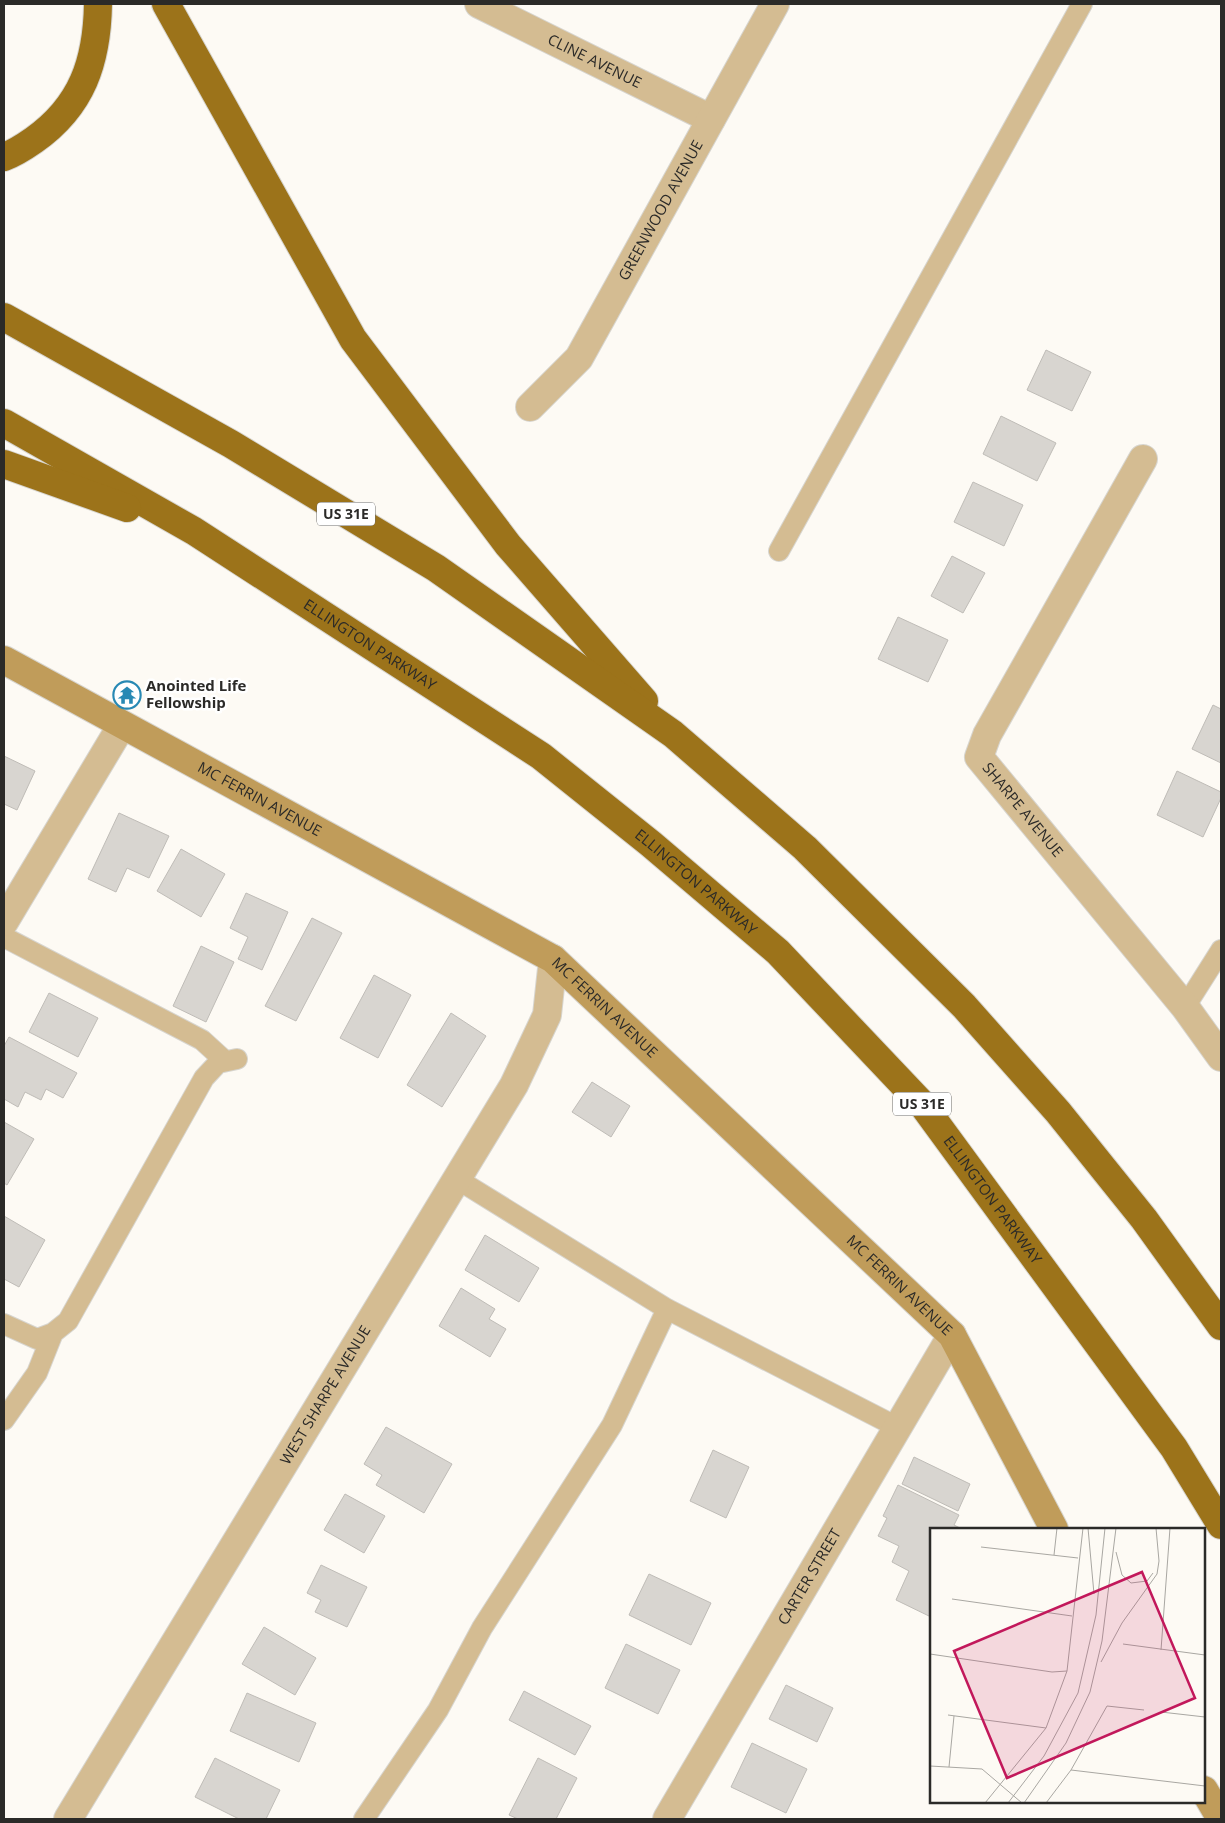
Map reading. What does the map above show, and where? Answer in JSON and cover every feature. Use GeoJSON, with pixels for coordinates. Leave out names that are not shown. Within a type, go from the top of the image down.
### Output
{"type":"FeatureCollection","features":[{"type":"Feature","properties":{"kind":"highway"},"geometry":{"type":"LineString","coordinates":[[4,157],[14,154],[54,126],[82,89],[97,33],[98,4]]}},
{"type":"Feature","properties":{"kind":"highway"},"geometry":{"type":"LineString","coordinates":[[166,4],[353,339],[508,545],[673,734]]}},
{"type":"Feature","properties":{"kind":"highway","name":"US 31E"},"geometry":{"type":"LineString","coordinates":[[4,318],[231,444],[436,568],[673,734],[805,848],[964,1006],[1058,1112],[1144,1219],[1221,1326]]}},
{"type":"Feature","properties":{"kind":"highway","name":"ELLINGTON PARKWAY"},"geometry":{"type":"LineString","coordinates":[[4,423],[194,531],[541,756],[651,844],[778,952],[922,1104],[1174,1448],[1221,1525]]}},
{"type":"Feature","properties":{"kind":"highway"},"geometry":{"type":"LineString","coordinates":[[4,464],[194,531]]}},
{"type":"Feature","properties":{"kind":"street","name":"CLINE AVENUE"},"geometry":{"type":"LineString","coordinates":[[479,4],[711,118]]}},
{"type":"Feature","properties":{"kind":"street","name":"GREENWOOD AVENUE"},"geometry":{"type":"LineString","coordinates":[[530,407],[579,358],[775,4]]}},
{"type":"Feature","properties":{"kind":"street","name":"SHARPE AVENUE"},"geometry":{"type":"LineString","coordinates":[[1143,459],[988,735],[980,757],[1185,1007],[1221,1057]]}},
{"type":"Feature","properties":{"kind":"street","name":"MC FERRIN AVENUE"},"geometry":{"type":"LineString","coordinates":[[4,660],[553,959],[952,1334],[1053,1528]]}},
{"type":"Feature","properties":{"kind":"street"},"geometry":{"type":"LineString","coordinates":[[4,922],[122,725]]}},
{"type":"Feature","properties":{"kind":"street","name":"WEST SHARPE AVENUE"},"geometry":{"type":"LineString","coordinates":[[68,1819],[514,1085],[547,1015],[553,959]]}},
{"type":"Feature","properties":{"kind":"street","name":"CARTER STREET"},"geometry":{"type":"LineString","coordinates":[[667,1819],[952,1334]]}},
{"type":"Feature","properties":{"kind":"street"},"geometry":{"type":"LineString","coordinates":[[1205,1792],[1221,1819]]}},
{"type":"Feature","properties":{"kind":"lane"},"geometry":{"type":"LineString","coordinates":[[779,551],[1082,4]]}},
{"type":"Feature","properties":{"kind":"lane"},"geometry":{"type":"LineString","coordinates":[[4,937],[202,1040],[231,1060],[218,1063],[204,1078],[68,1321],[54,1333],[37,1339],[4,1324]]}},
{"type":"Feature","properties":{"kind":"lane"},"geometry":{"type":"LineString","coordinates":[[1185,1007],[1221,950]]}},
{"type":"Feature","properties":{"kind":"lane"},"geometry":{"type":"LineString","coordinates":[[457,1179],[668,1309],[897,1427]]}},
{"type":"Feature","properties":{"kind":"lane"},"geometry":{"type":"LineString","coordinates":[[364,1819],[438,1710],[482,1628],[612,1425],[668,1309]]}},
{"type":"Feature","properties":{"kind":"lane"},"geometry":{"type":"LineString","coordinates":[[4,1420],[37,1373],[54,1333]]}},
{"type":"Feature","properties":{"kind":"building"},"geometry":{"type":"Polygon","coordinates":[[[1046,350],[1091,372],[1072,411],[1027,390],[1046,350]]]}},
{"type":"Feature","properties":{"kind":"building"},"geometry":{"type":"Polygon","coordinates":[[[1001,416],[1056,443],[1037,481],[983,454],[1001,416]]]}},
{"type":"Feature","properties":{"kind":"building"},"geometry":{"type":"Polygon","coordinates":[[[973,482],[1023,505],[1004,546],[954,522],[973,482]]]}},
{"type":"Feature","properties":{"kind":"building"},"geometry":{"type":"Polygon","coordinates":[[[952,556],[985,573],[963,613],[931,596],[952,556]]]}},
{"type":"Feature","properties":{"kind":"building"},"geometry":{"type":"Polygon","coordinates":[[[898,617],[948,640],[928,682],[878,659],[898,617]]]}},
{"type":"Feature","properties":{"kind":"building"},"geometry":{"type":"Polygon","coordinates":[[[1213,705],[1221,709],[1221,763],[1192,749],[1213,705]]]}},
{"type":"Feature","properties":{"kind":"building"},"geometry":{"type":"Polygon","coordinates":[[[4,756],[35,771],[17,810],[4,804],[4,756]]]}},
{"type":"Feature","properties":{"kind":"building"},"geometry":{"type":"Polygon","coordinates":[[[1177,771],[1221,792],[1221,798],[1203,837],[1157,815],[1177,771]]]}},
{"type":"Feature","properties":{"kind":"building"},"geometry":{"type":"Polygon","coordinates":[[[119,813],[169,836],[149,878],[127,868],[116,892],[88,879],[119,813]]]}},
{"type":"Feature","properties":{"kind":"building"},"geometry":{"type":"Polygon","coordinates":[[[181,849],[225,874],[201,917],[157,891],[181,849]]]}},
{"type":"Feature","properties":{"kind":"building"},"geometry":{"type":"Polygon","coordinates":[[[246,893],[288,912],[262,970],[238,959],[248,937],[230,928],[246,893]]]}},
{"type":"Feature","properties":{"kind":"building"},"geometry":{"type":"Polygon","coordinates":[[[312,918],[342,933],[296,1021],[265,1006],[312,918]]]}},
{"type":"Feature","properties":{"kind":"building"},"geometry":{"type":"Polygon","coordinates":[[[201,946],[234,962],[206,1022],[173,1006],[201,946]]]}},
{"type":"Feature","properties":{"kind":"building"},"geometry":{"type":"Polygon","coordinates":[[[374,975],[411,995],[378,1058],[340,1038],[374,975]]]}},
{"type":"Feature","properties":{"kind":"building"},"geometry":{"type":"Polygon","coordinates":[[[49,993],[98,1018],[78,1057],[29,1032],[49,993]]]}},
{"type":"Feature","properties":{"kind":"building"},"geometry":{"type":"Polygon","coordinates":[[[451,1013],[486,1036],[442,1107],[407,1085],[451,1013]]]}},
{"type":"Feature","properties":{"kind":"building"},"geometry":{"type":"Polygon","coordinates":[[[9,1037],[77,1073],[63,1098],[46,1089],[41,1100],[25,1092],[18,1107],[4,1099],[4,1046],[9,1037]]]}},
{"type":"Feature","properties":{"kind":"building"},"geometry":{"type":"Polygon","coordinates":[[[592,1082],[630,1106],[611,1137],[572,1112],[592,1082]]]}},
{"type":"Feature","properties":{"kind":"building"},"geometry":{"type":"Polygon","coordinates":[[[4,1122],[34,1139],[7,1185],[4,1183],[4,1122]]]}},
{"type":"Feature","properties":{"kind":"building"},"geometry":{"type":"Polygon","coordinates":[[[4,1216],[45,1240],[19,1287],[4,1279],[4,1216]]]}},
{"type":"Feature","properties":{"kind":"building"},"geometry":{"type":"Polygon","coordinates":[[[485,1235],[539,1268],[519,1302],[465,1270],[485,1235]]]}},
{"type":"Feature","properties":{"kind":"building"},"geometry":{"type":"Polygon","coordinates":[[[461,1288],[495,1309],[489,1319],[506,1329],[490,1357],[439,1326],[461,1288]]]}},
{"type":"Feature","properties":{"kind":"building"},"geometry":{"type":"Polygon","coordinates":[[[386,1427],[452,1464],[424,1513],[376,1485],[382,1475],[364,1464],[386,1427]]]}},
{"type":"Feature","properties":{"kind":"building"},"geometry":{"type":"Polygon","coordinates":[[[713,1450],[749,1467],[726,1518],[690,1501],[713,1450]]]}},
{"type":"Feature","properties":{"kind":"building"},"geometry":{"type":"Polygon","coordinates":[[[914,1457],[970,1484],[958,1511],[902,1484],[914,1457]]]}},
{"type":"Feature","properties":{"kind":"building"},"geometry":{"type":"Polygon","coordinates":[[[898,1485],[959,1515],[954,1525],[960,1528],[930,1528],[930,1617],[896,1600],[909,1571],[892,1562],[899,1546],[878,1536],[887,1518],[883,1516],[898,1485]]]}},
{"type":"Feature","properties":{"kind":"building"},"geometry":{"type":"Polygon","coordinates":[[[345,1494],[385,1516],[364,1553],[324,1530],[345,1494]]]}},
{"type":"Feature","properties":{"kind":"building"},"geometry":{"type":"Polygon","coordinates":[[[321,1565],[367,1587],[347,1627],[315,1612],[321,1600],[307,1593],[321,1565]]]}},
{"type":"Feature","properties":{"kind":"building"},"geometry":{"type":"Polygon","coordinates":[[[649,1574],[711,1603],[691,1645],[629,1615],[649,1574]]]}},
{"type":"Feature","properties":{"kind":"building"},"geometry":{"type":"Polygon","coordinates":[[[264,1627],[316,1658],[295,1695],[242,1664],[264,1627]]]}},
{"type":"Feature","properties":{"kind":"building"},"geometry":{"type":"Polygon","coordinates":[[[626,1644],[680,1670],[658,1714],[605,1688],[626,1644]]]}},
{"type":"Feature","properties":{"kind":"building"},"geometry":{"type":"Polygon","coordinates":[[[786,1685],[833,1708],[817,1742],[769,1719],[786,1685]]]}},
{"type":"Feature","properties":{"kind":"building"},"geometry":{"type":"Polygon","coordinates":[[[524,1691],[591,1726],[575,1755],[509,1720],[524,1691]]]}},
{"type":"Feature","properties":{"kind":"building"},"geometry":{"type":"Polygon","coordinates":[[[247,1693],[316,1723],[299,1762],[230,1731],[247,1693]]]}},
{"type":"Feature","properties":{"kind":"building"},"geometry":{"type":"Polygon","coordinates":[[[752,1743],[807,1769],[786,1813],[731,1787],[752,1743]]]}},
{"type":"Feature","properties":{"kind":"building"},"geometry":{"type":"Polygon","coordinates":[[[215,1758],[280,1790],[266,1819],[239,1819],[195,1797],[215,1758]]]}},
{"type":"Feature","properties":{"kind":"building"},"geometry":{"type":"Polygon","coordinates":[[[538,1758],[577,1778],[556,1819],[518,1819],[509,1815],[538,1758]]]}},
{"type":"Feature","properties":{"kind":"place","name":"Anointed Life Fellowship"},"geometry":{"type":"Point","coordinates":[127,695]}}]}
